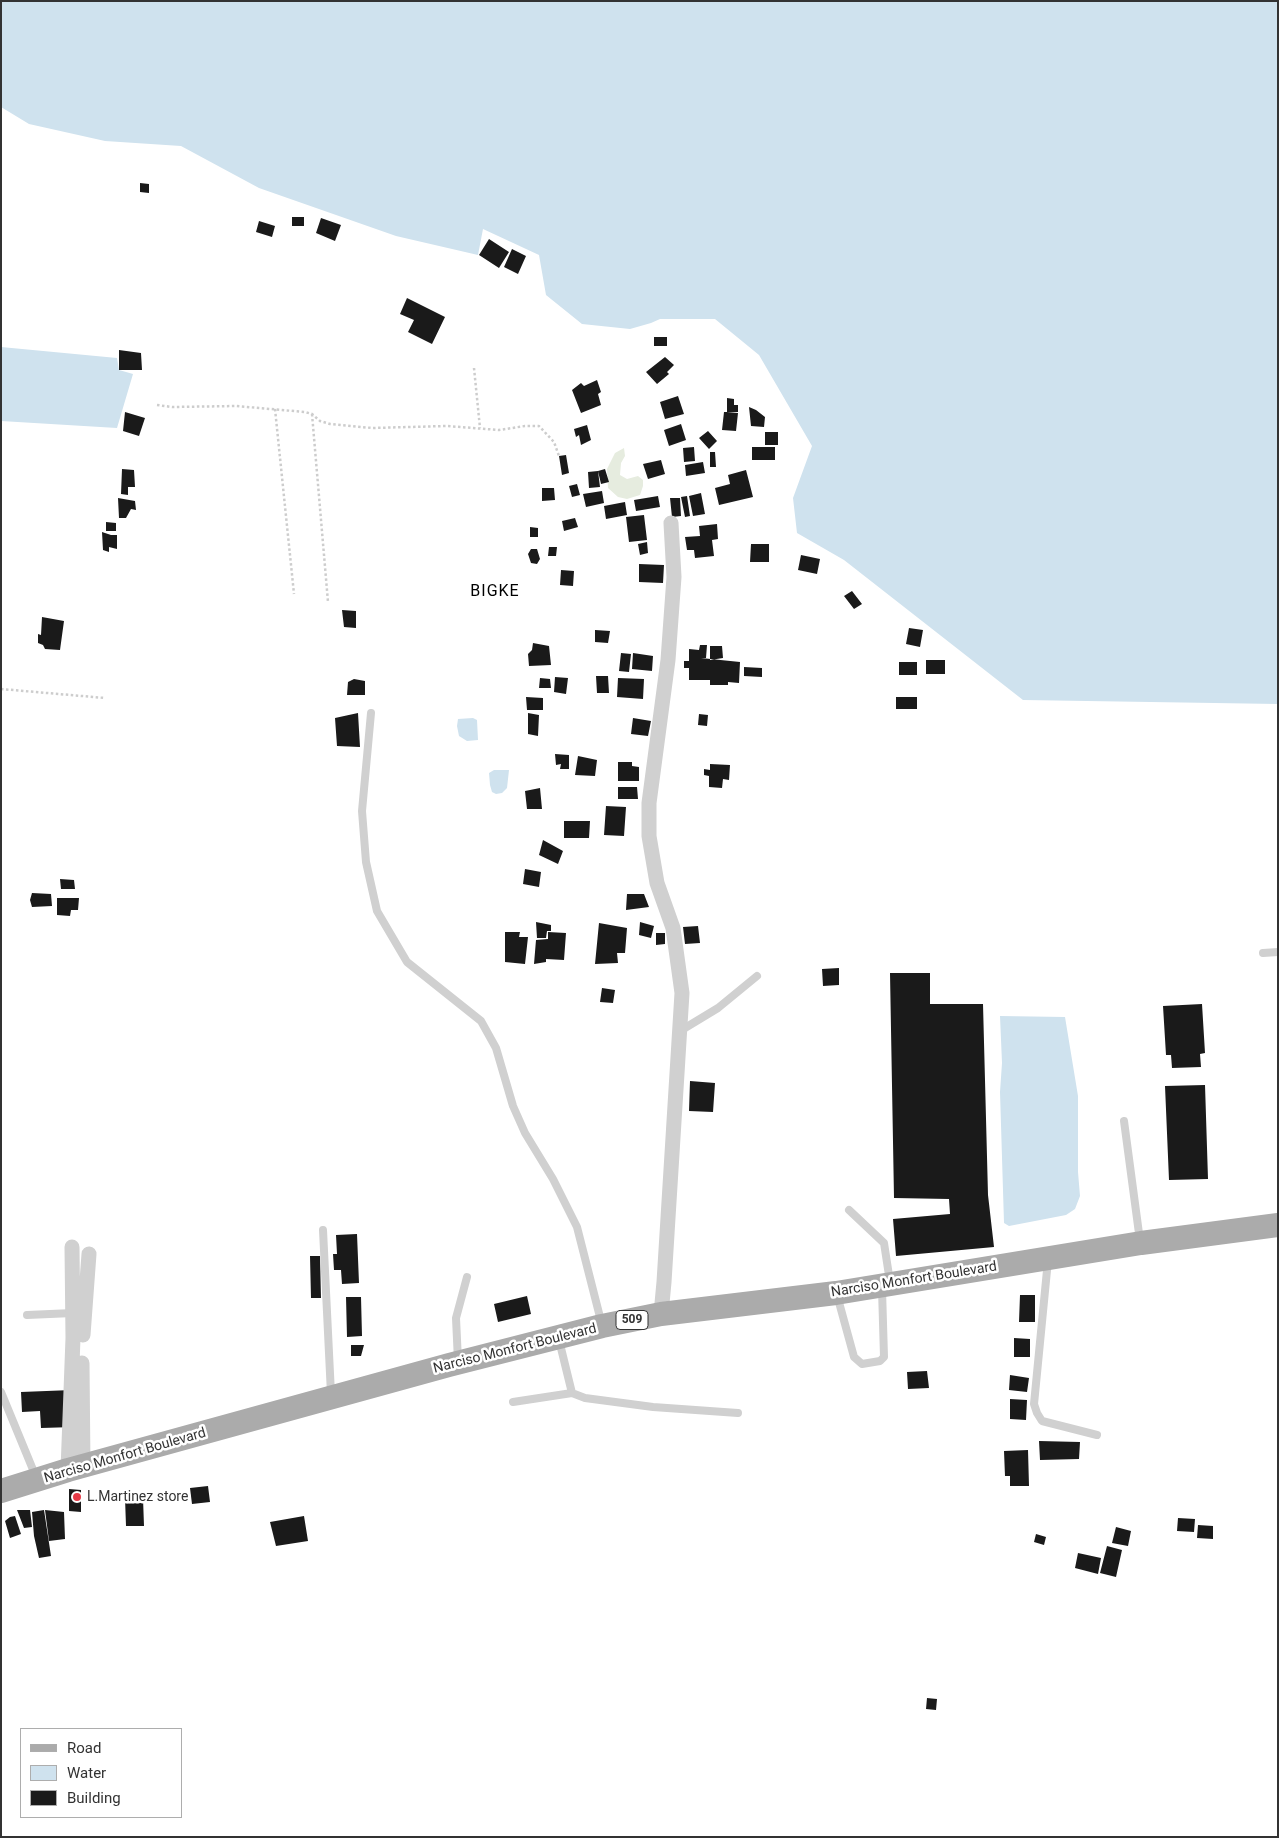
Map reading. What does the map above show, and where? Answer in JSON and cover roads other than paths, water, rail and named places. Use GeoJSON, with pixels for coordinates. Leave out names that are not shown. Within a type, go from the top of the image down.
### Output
{"type":"FeatureCollection","features":[{"type":"Feature","properties":{"kind":"main road","name":"Narciso Monfort Boulevard"},"geometry":{"type":"LineString","coordinates":[[1,1491],[76,1468],[458,1362],[602,1326],[661,1314],[836,1293],[1141,1242],[1278,1225]]}},
{"type":"Feature","properties":{"kind":"street"},"geometry":{"type":"LineString","coordinates":[[661,1314],[682,993],[673,928],[657,883],[649,836],[649,803],[668,660],[674,577],[671,523]]}},
{"type":"Feature","properties":{"kind":"street"},"geometry":{"type":"LineString","coordinates":[[72,1247],[76,1468]]}},
{"type":"Feature","properties":{"kind":"street"},"geometry":{"type":"LineString","coordinates":[[76,1468],[89,1254]]}},
{"type":"Feature","properties":{"kind":"lane"},"geometry":{"type":"LineString","coordinates":[[371,713],[362,811],[366,862],[377,911],[407,962],[481,1021],[496,1048],[513,1106],[525,1133],[553,1179],[577,1227],[602,1326]]}},
{"type":"Feature","properties":{"kind":"lane"},"geometry":{"type":"LineString","coordinates":[[1263,953],[1278,952]]}},
{"type":"Feature","properties":{"kind":"lane"},"geometry":{"type":"LineString","coordinates":[[680,1031],[718,1008],[757,976]]}},
{"type":"Feature","properties":{"kind":"lane"},"geometry":{"type":"LineString","coordinates":[[1124,1121],[1141,1242]]}},
{"type":"Feature","properties":{"kind":"lane"},"geometry":{"type":"LineString","coordinates":[[836,1293],[854,1356],[862,1364],[880,1361],[884,1357],[885,1350],[886,1284],[884,1243],[849,1210]]}},
{"type":"Feature","properties":{"kind":"lane"},"geometry":{"type":"LineString","coordinates":[[323,1230],[331,1398]]}},
{"type":"Feature","properties":{"kind":"lane"},"geometry":{"type":"LineString","coordinates":[[1048,1258],[1034,1404],[1042,1421],[1097,1435]]}},
{"type":"Feature","properties":{"kind":"lane"},"geometry":{"type":"LineString","coordinates":[[458,1362],[456,1318],[467,1277]]}},
{"type":"Feature","properties":{"kind":"lane"},"geometry":{"type":"LineString","coordinates":[[27,1315],[73,1313]]}},
{"type":"Feature","properties":{"kind":"lane"},"geometry":{"type":"LineString","coordinates":[[559,1338],[572,1392]]}},
{"type":"Feature","properties":{"kind":"lane"},"geometry":{"type":"LineString","coordinates":[[1,1392],[37,1481]]}},
{"type":"Feature","properties":{"kind":"lane"},"geometry":{"type":"LineString","coordinates":[[513,1402],[572,1392],[585,1398],[611,1402],[738,1413]]}},
{"type":"Feature","properties":{"kind":"water"},"geometry":{"type":"Polygon","coordinates":[[[1,1],[1278,1],[1278,704],[1023,700],[844,560],[797,533],[793,498],[812,446],[759,355],[715,319],[660,319],[630,329],[582,324],[546,295],[539,255],[483,229],[478,255],[396,236],[259,188],[181,146],[105,141],[29,124],[1,107],[1,1]]]}},
{"type":"Feature","properties":{"kind":"water"},"geometry":{"type":"Polygon","coordinates":[[[1,347],[117,358],[119,370],[133,374],[117,428],[1,421],[1,347]]]}},
{"type":"Feature","properties":{"kind":"water"},"geometry":{"type":"Polygon","coordinates":[[[473,718],[477,720],[478,740],[467,741],[459,736],[458,719],[473,718]]]}},
{"type":"Feature","properties":{"kind":"water"},"geometry":{"type":"Polygon","coordinates":[[[494,770],[509,770],[507,788],[502,793],[496,794],[492,792],[489,773],[494,770]]]}},
{"type":"Feature","properties":{"kind":"water"},"geometry":{"type":"Polygon","coordinates":[[[1000,1016],[1065,1017],[1078,1096],[1078,1172],[1080,1196],[1075,1209],[1066,1215],[1009,1226],[1004,1223],[1000,1016]]]}},
{"type":"Feature","properties":{"kind":"place","name":"L.Martinez store"},"geometry":{"type":"Point","coordinates":[77,1497]}},
{"type":"Feature","properties":{"kind":"district","name":"BIGKE"},"geometry":{"type":"Point","coordinates":[495,592]}}]}
